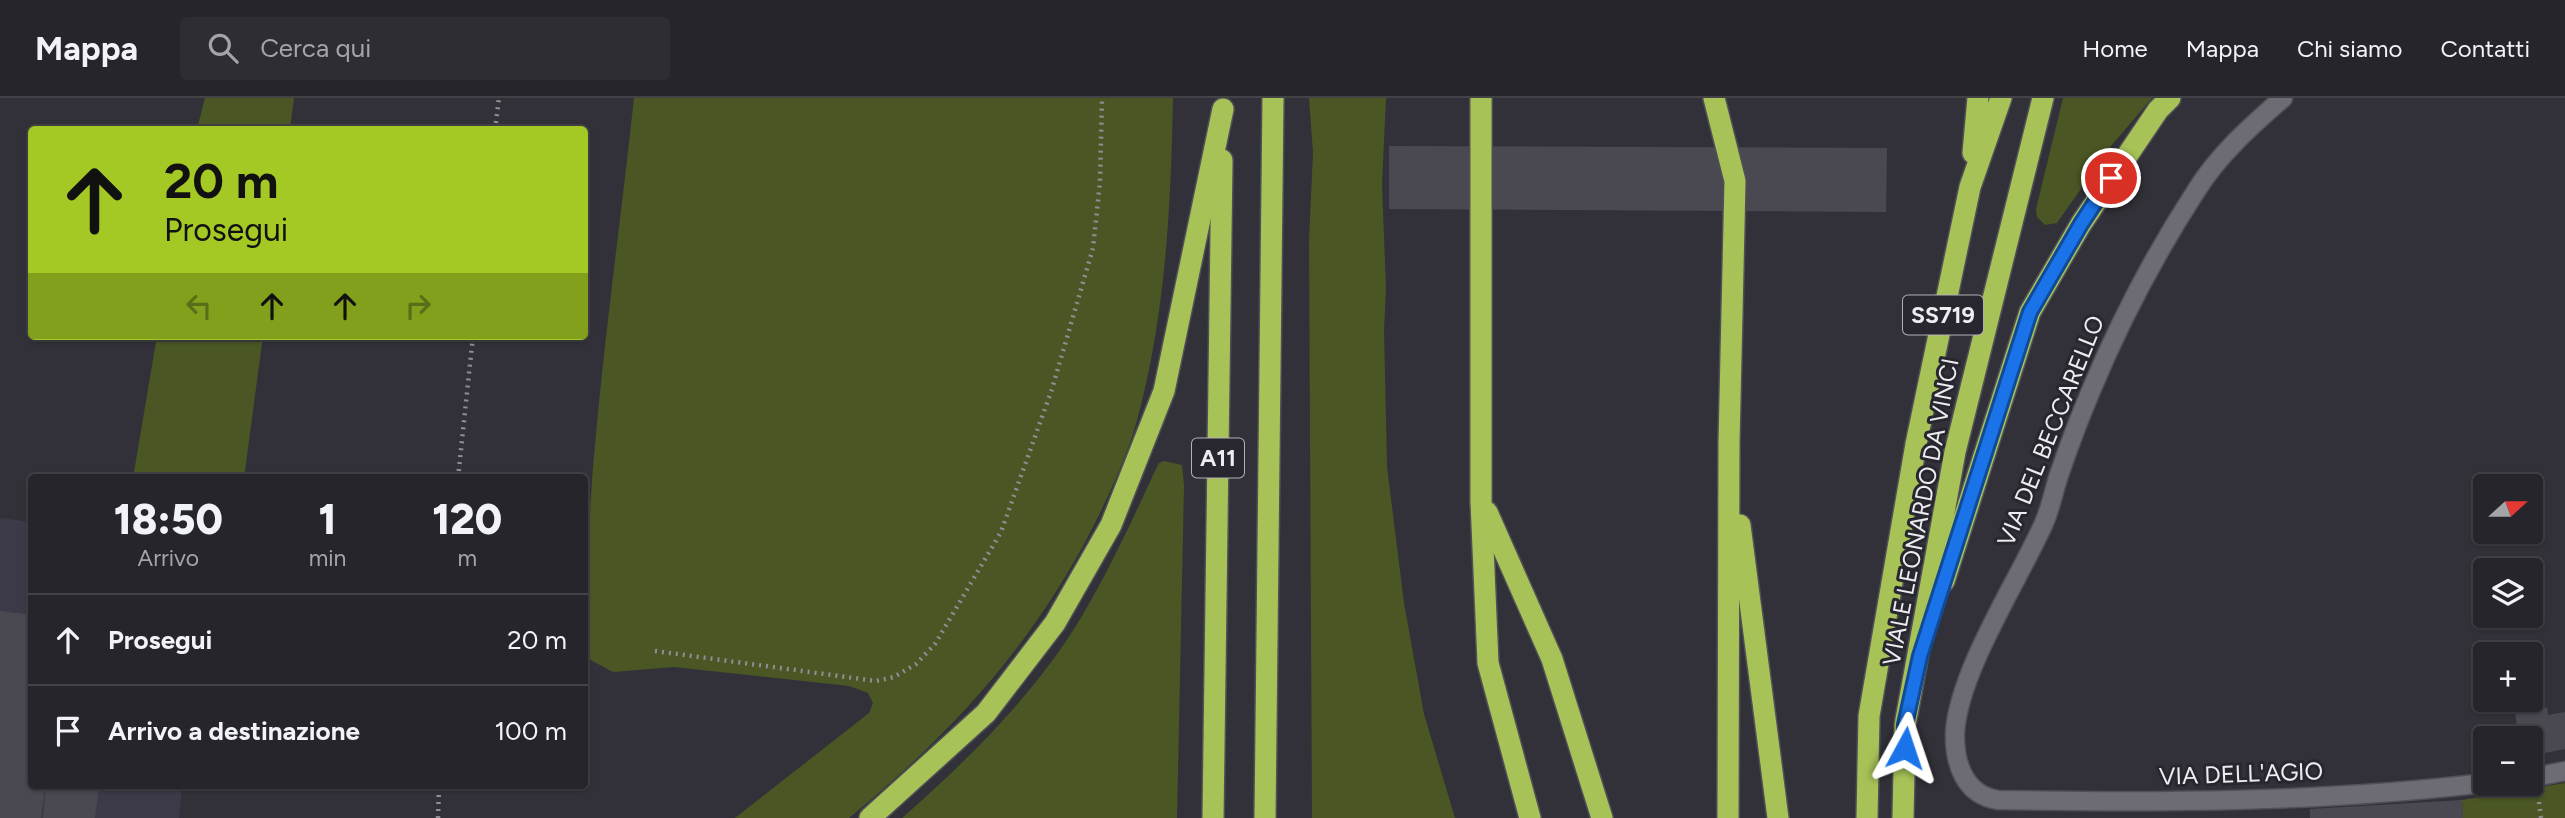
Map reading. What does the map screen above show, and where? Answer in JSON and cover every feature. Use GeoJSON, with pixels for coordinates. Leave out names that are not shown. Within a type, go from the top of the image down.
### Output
{"type":"FeatureCollection","features":[{"type":"Feature","properties":{"kind":"highway","name":"A11"},"geometry":{"type":"LineString","coordinates":[[1265,818],[1273,98]]}},
{"type":"Feature","properties":{"kind":"highway"},"geometry":{"type":"LineString","coordinates":[[1481,98],[1482,501],[1488,663],[1530,818]]}},
{"type":"Feature","properties":{"kind":"highway"},"geometry":{"type":"LineString","coordinates":[[1714,98],[1735,181],[1729,443],[1728,818]]}},
{"type":"Feature","properties":{"kind":"highway"},"geometry":{"type":"LineString","coordinates":[[1970,187],[1978,98]]}},
{"type":"Feature","properties":{"kind":"highway","name":"VIALE LEONARDO DA VINCI"},"geometry":{"type":"LineString","coordinates":[[1867,818],[1869,716],[1916,444],[1970,187],[2000,98]]}},
{"type":"Feature","properties":{"kind":"highway","name":"VIALE LEONARDO DA VINCI"},"geometry":{"type":"LineString","coordinates":[[1903,818],[1905,725],[1920,656],[1955,452],[2043,98]]}},
{"type":"Feature","properties":{"kind":"highway"},"geometry":{"type":"LineString","coordinates":[[1920,656],[2030,312],[2081,224],[2158,110],[2170,98]]}},
{"type":"Feature","properties":{"kind":"highway","name":"A11"},"geometry":{"type":"LineString","coordinates":[[1213,818],[1223,104]]}},
{"type":"Feature","properties":{"kind":"highway"},"geometry":{"type":"LineString","coordinates":[[870,818],[986,713],[1055,623],[1111,525],[1164,391],[1223,104]]}},
{"type":"Feature","properties":{"kind":"highway"},"geometry":{"type":"LineString","coordinates":[[1729,443],[1778,818]]}},
{"type":"Feature","properties":{"kind":"highway"},"geometry":{"type":"LineString","coordinates":[[1482,501],[1552,659],[1602,818]]}},
{"type":"Feature","properties":{"kind":"street","name":"VIA DEL BECCARELLO"},"geometry":{"type":"LineString","coordinates":[[1998,800],[1984,798],[1968,786],[1960,769],[1955,732],[1963,694],[2045,521],[2090,393],[2144,277],[2197,188],[2227,149],[2283,98]]}},
{"type":"Feature","properties":{"kind":"street"},"geometry":{"type":"LineString","coordinates":[[2543,775],[2565,771]]}},
{"type":"Feature","properties":{"kind":"street","name":"VIA DELL'AGIO"},"geometry":{"type":"LineString","coordinates":[[1998,800],[2118,803],[2256,800],[2412,792],[2473,784]]}},
{"type":"Feature","properties":{"kind":"path"},"geometry":{"type":"LineString","coordinates":[[496,126],[499,98]]}},
{"type":"Feature","properties":{"kind":"path"},"geometry":{"type":"LineString","coordinates":[[655,651],[876,681],[894,677],[916,664],[936,644],[1001,532],[1047,402],[1075,312],[1093,248],[1101,182],[1102,98]]}},
{"type":"Feature","properties":{"kind":"path"},"geometry":{"type":"LineString","coordinates":[[458,474],[473,340]]}},
{"type":"Feature","properties":{"kind":"path"},"geometry":{"type":"LineString","coordinates":[[438,818],[439,789]]}},
{"type":"Feature","properties":{"kind":"shaded area"},"geometry":{"type":"Polygon","coordinates":[[[0,518],[28,522],[28,789],[182,789],[179,818],[0,818],[0,518]]]}},
{"type":"Feature","properties":{"kind":"green space"},"geometry":{"type":"Polygon","coordinates":[[[205,98],[294,98],[290,126],[198,126],[205,98]]]}},
{"type":"Feature","properties":{"kind":"green space"},"geometry":{"type":"Polygon","coordinates":[[[634,98],[1173,98],[1169,216],[1156,332],[1136,424],[1114,484],[1069,570],[1016,649],[986,686],[922,754],[849,818],[735,818],[869,713],[873,703],[868,693],[849,686],[674,667],[613,672],[588,659],[589,517],[609,307],[634,98]]]}},
{"type":"Feature","properties":{"kind":"green space"},"geometry":{"type":"Polygon","coordinates":[[[1309,98],[1386,98],[1382,184],[1386,289],[1384,330],[1387,467],[1404,603],[1424,714],[1455,818],[1312,818],[1309,240],[1313,153],[1309,98]]]}},
{"type":"Feature","properties":{"kind":"green space"},"geometry":{"type":"Polygon","coordinates":[[[2063,98],[2152,98],[2111,146],[2057,223],[2045,225],[2037,217],[2036,209],[2063,98]]]}},
{"type":"Feature","properties":{"kind":"green space"},"geometry":{"type":"Polygon","coordinates":[[[156,340],[262,340],[245,474],[134,474],[156,340]]]}},
{"type":"Feature","properties":{"kind":"green space"},"geometry":{"type":"Polygon","coordinates":[[[1164,461],[1182,465],[1184,486],[1177,818],[902,818],[1000,724],[1044,672],[1092,599],[1159,463],[1164,461]]]}},
{"type":"Feature","properties":{"kind":"green space"},"geometry":{"type":"Polygon","coordinates":[[[2565,783],[2565,818],[2463,818],[2462,800],[2486,796],[2543,796],[2543,787],[2565,783]]]}},
{"type":"Feature","properties":{"kind":"building"},"geometry":{"type":"Polygon","coordinates":[[[1389,146],[1887,148],[1886,212],[1389,209],[1389,146]]]}},
{"type":"Feature","properties":{"kind":"building"},"geometry":{"type":"Polygon","coordinates":[[[0,611],[28,614],[28,789],[45,789],[41,818],[0,818],[0,611]]]}},
{"type":"Feature","properties":{"kind":"building"},"geometry":{"type":"Polygon","coordinates":[[[2547,707],[2548,715],[2565,712],[2565,749],[2543,753],[2543,726],[2517,726],[2515,712],[2543,712],[2543,708],[2547,707]]]}},
{"type":"Feature","properties":{"kind":"building"},"geometry":{"type":"Polygon","coordinates":[[[46,789],[99,789],[95,818],[43,818],[46,789]]]}},
{"type":"Feature","properties":{"kind":"building"},"geometry":{"type":"Polygon","coordinates":[[[2462,800],[2463,818],[2310,818],[2310,809],[2462,800]]]}},
{"type":"Feature","properties":{"kind":"route"},"geometry":{"type":"LineString","coordinates":[[1905,748],[1905,725],[1920,656],[2030,312],[2111,178]]}}]}
